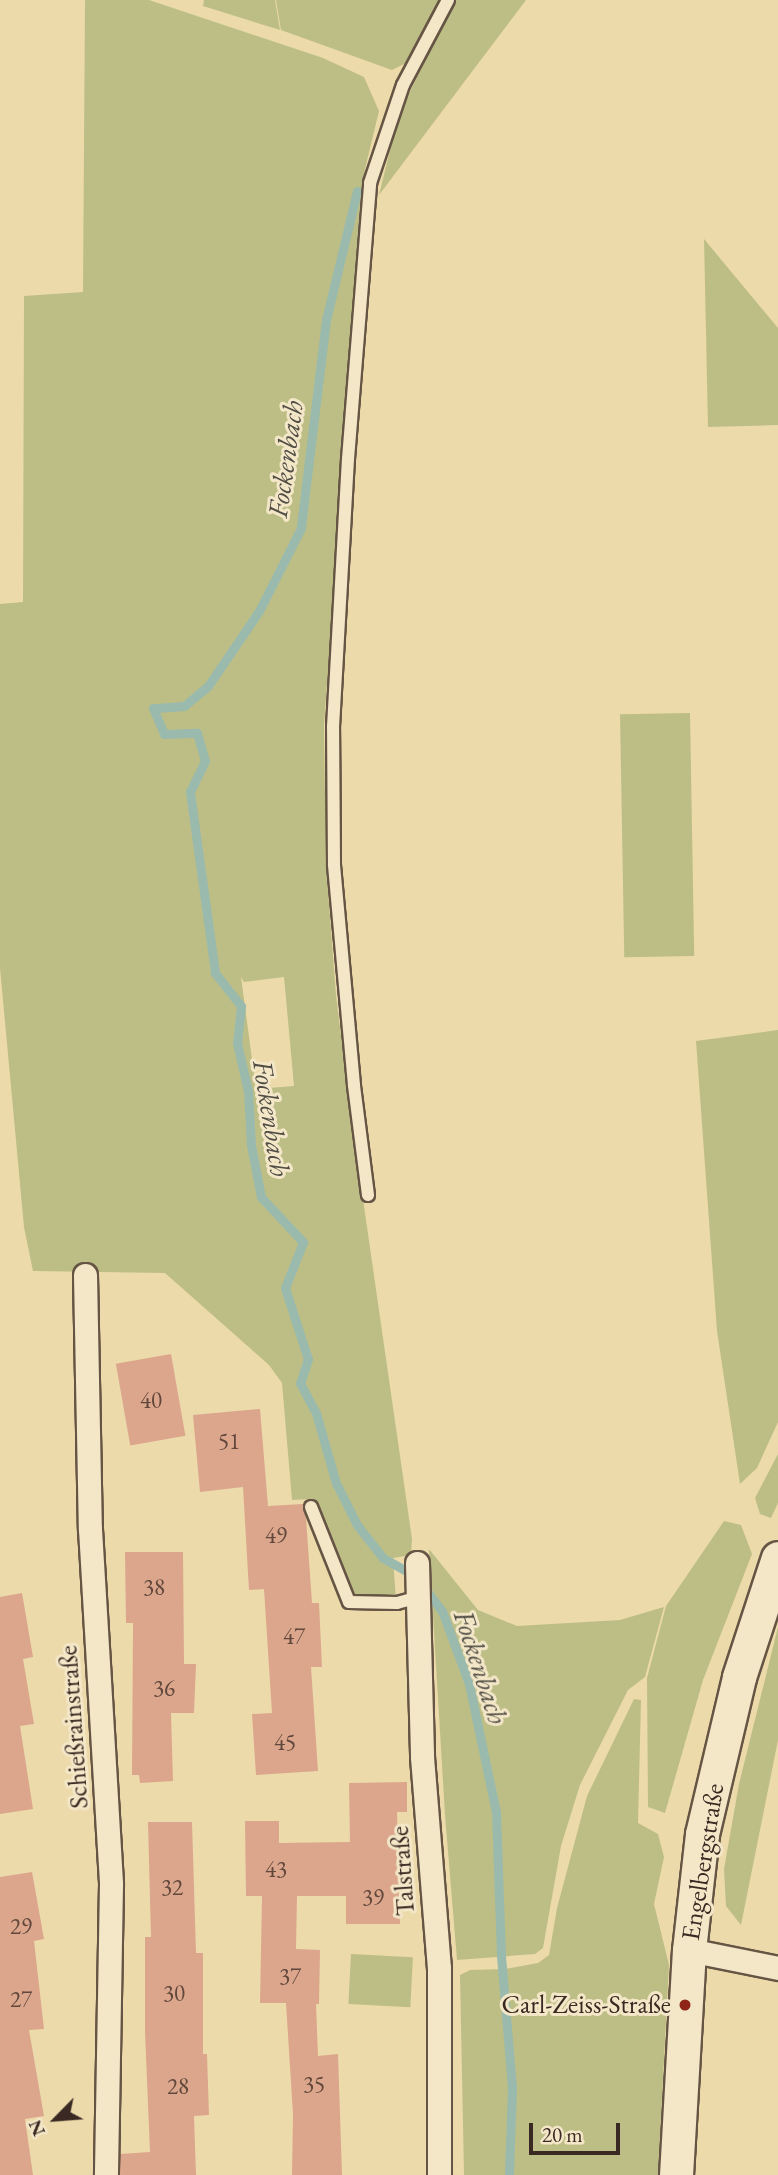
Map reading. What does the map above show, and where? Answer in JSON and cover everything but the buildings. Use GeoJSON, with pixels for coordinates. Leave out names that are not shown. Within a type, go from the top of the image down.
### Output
{"type":"FeatureCollection","features":[{"type":"Feature","properties":{"kind":"street","name":"Schießrainstraße"},"geometry":{"type":"LineString","coordinates":[[85,1275],[90,1529],[111,1885],[106,2175]]}},
{"type":"Feature","properties":{"kind":"street","name":"Engelbergstraße"},"geometry":{"type":"LineString","coordinates":[[676,2175],[689,1950],[702,1835],[739,1677],[778,1558]]}},
{"type":"Feature","properties":{"kind":"street","name":"Talstraße"},"geometry":{"type":"LineString","coordinates":[[417,1563],[422,1757],[439,1968],[439,2175]]}},
{"type":"Feature","properties":{"kind":"street"},"geometry":{"type":"LineString","coordinates":[[689,1950],[778,1968]]}},
{"type":"Feature","properties":{"kind":"lane"},"geometry":{"type":"LineString","coordinates":[[368,1195],[354,1085],[334,864],[333,727],[348,459],[370,183],[403,85],[448,0]]}},
{"type":"Feature","properties":{"kind":"lane"},"geometry":{"type":"LineString","coordinates":[[312,1507],[349,1602],[397,1603],[416,1598]]}},
{"type":"Feature","properties":{"kind":"green space"},"geometry":{"type":"Polygon","coordinates":[[[85,0],[149,0],[323,58],[364,77],[379,111],[365,169],[324,726],[326,864],[336,995],[350,1109],[412,1539],[411,1555],[393,1558],[396,1600],[350,1600],[310,1499],[292,1500],[282,1383],[269,1365],[165,1273],[33,1271],[24,1227],[0,968],[0,604],[23,602],[24,296],[83,292],[85,0]],[[241,977],[256,1089],[294,1086],[284,977],[244,982],[241,977]]]}},
{"type":"Feature","properties":{"kind":"green space"},"geometry":{"type":"Polygon","coordinates":[[[204,0],[275,0],[280,30],[203,6],[204,0]]]}},
{"type":"Feature","properties":{"kind":"green space"},"geometry":{"type":"Polygon","coordinates":[[[276,0],[440,0],[410,61],[392,70],[281,30],[276,0]]]}},
{"type":"Feature","properties":{"kind":"green space"},"geometry":{"type":"Polygon","coordinates":[[[455,0],[526,0],[379,195],[399,114],[455,0]]]}},
{"type":"Feature","properties":{"kind":"green space"},"geometry":{"type":"Polygon","coordinates":[[[704,239],[778,328],[778,425],[708,427],[704,239]]]}},
{"type":"Feature","properties":{"kind":"green space"},"geometry":{"type":"Polygon","coordinates":[[[690,713],[694,956],[624,957],[620,714],[690,713]]]}},
{"type":"Feature","properties":{"kind":"green space"},"geometry":{"type":"Polygon","coordinates":[[[778,1030],[778,1422],[757,1468],[740,1484],[717,1331],[696,1041],[778,1030]]]}},
{"type":"Feature","properties":{"kind":"green space"},"geometry":{"type":"Polygon","coordinates":[[[778,1454],[778,1503],[771,1518],[760,1514],[755,1498],[778,1454]]]}},
{"type":"Feature","properties":{"kind":"green space"},"geometry":{"type":"Polygon","coordinates":[[[724,1521],[741,1525],[752,1554],[703,1680],[665,1813],[648,1807],[647,1678],[666,1606],[724,1521]]]}},
{"type":"Feature","properties":{"kind":"green space"},"geometry":{"type":"Polygon","coordinates":[[[429,1549],[478,1610],[517,1626],[620,1620],[664,1607],[645,1677],[628,1690],[580,1785],[561,1846],[543,1948],[535,1954],[457,1960],[445,1815],[429,1549]]]}},
{"type":"Feature","properties":{"kind":"green space"},"geometry":{"type":"Polygon","coordinates":[[[778,1627],[778,1740],[741,1925],[726,1906],[724,1869],[739,1784],[778,1627]]]}},
{"type":"Feature","properties":{"kind":"green space"},"geometry":{"type":"Polygon","coordinates":[[[634,1699],[641,1700],[638,1823],[658,1834],[664,1857],[654,1904],[669,1965],[658,2175],[464,2175],[460,1975],[470,1970],[505,1969],[538,1963],[549,1955],[557,1908],[587,1796],[634,1699]]]}},
{"type":"Feature","properties":{"kind":"green space"},"geometry":{"type":"Polygon","coordinates":[[[351,1954],[413,1957],[410,2007],[348,2004],[351,1954]]]}},
{"type":"Feature","properties":{"kind":"waterway","name":"Fockenbach"},"geometry":{"type":"LineString","coordinates":[[357,191],[326,320],[301,528],[259,611],[208,686],[184,706],[153,708],[164,734],[197,733],[205,761],[190,792],[215,973],[241,1006],[237,1043],[248,1091],[251,1145],[261,1197],[303,1242],[285,1288],[308,1359],[300,1383],[316,1413],[336,1483],[357,1525],[383,1558],[414,1575]]}},
{"type":"Feature","properties":{"kind":"waterway","name":"Fockenbach"},"geometry":{"type":"LineString","coordinates":[[423,1586],[442,1611],[469,1684],[496,1812],[501,1956],[512,2088],[509,2175]]}},
{"type":"Feature","properties":{"kind":"place","name":"Carl-Zeiss-Straße"},"geometry":{"type":"Point","coordinates":[685,2005]}}]}
